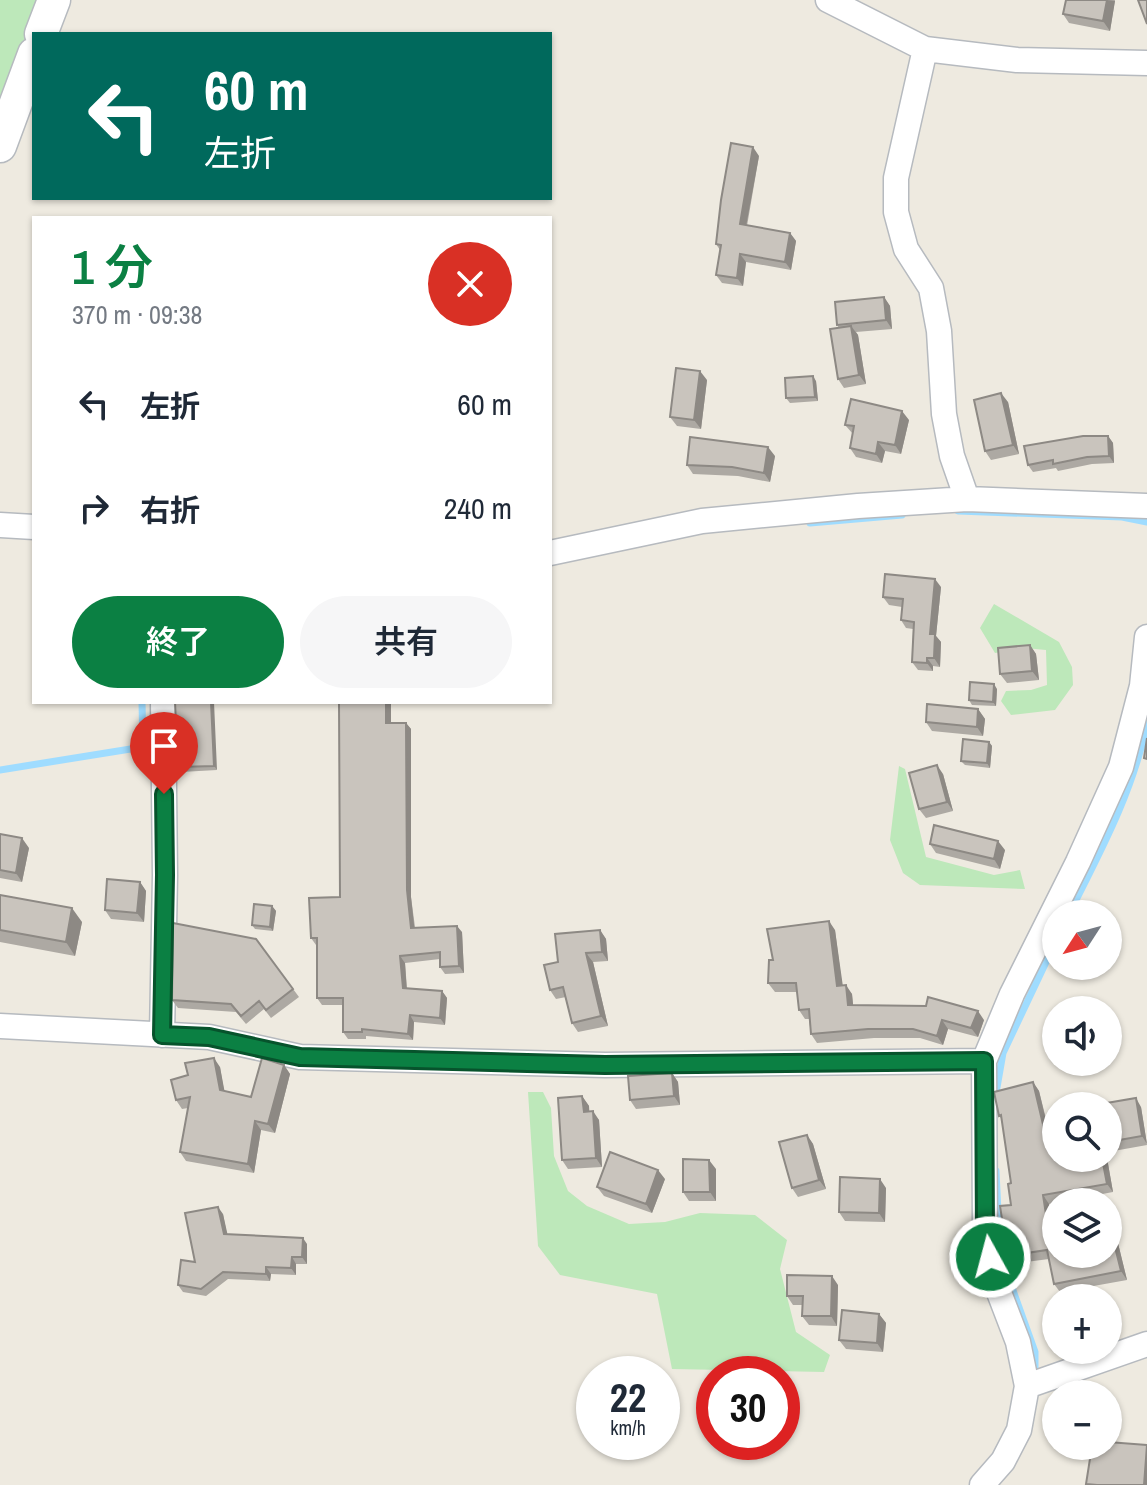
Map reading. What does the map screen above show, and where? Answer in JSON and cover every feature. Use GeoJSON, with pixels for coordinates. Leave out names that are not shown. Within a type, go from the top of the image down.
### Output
{"type":"FeatureCollection","features":[{"type":"Feature","properties":{"kind":"street"},"geometry":{"type":"LineString","coordinates":[[42,32],[54,0]]}},
{"type":"Feature","properties":{"kind":"street"},"geometry":{"type":"LineString","coordinates":[[828,0],[925,49],[1017,60],[1147,63]]}},
{"type":"Feature","properties":{"kind":"street"},"geometry":{"type":"LineString","coordinates":[[925,49],[896,178],[896,212],[906,249],[931,288],[939,331],[947,428],[952,456],[967,499]]}},
{"type":"Feature","properties":{"kind":"street"},"geometry":{"type":"LineString","coordinates":[[0,146],[32,59]]}},
{"type":"Feature","properties":{"kind":"street"},"geometry":{"type":"LineString","coordinates":[[552,553],[702,521],[967,499],[1147,506]]}},
{"type":"Feature","properties":{"kind":"street"},"geometry":{"type":"LineString","coordinates":[[0,525],[32,527]]}},
{"type":"Feature","properties":{"kind":"street"},"geometry":{"type":"LineString","coordinates":[[982,1485],[1003,1461],[1019,1430],[1027,1386],[1018,1342],[995,1282],[985,1232],[984,1061],[1012,994],[1121,767],[1142,686],[1147,637]]}},
{"type":"Feature","properties":{"kind":"street"},"geometry":{"type":"LineString","coordinates":[[162,1035],[165,875],[163,704]]}},
{"type":"Feature","properties":{"kind":"street"},"geometry":{"type":"LineString","coordinates":[[0,1026],[209,1037],[300,1057],[605,1065],[984,1061]]}},
{"type":"Feature","properties":{"kind":"street"},"geometry":{"type":"LineString","coordinates":[[1027,1386],[1147,1344]]}},
{"type":"Feature","properties":{"kind":"green space"},"geometry":{"type":"Polygon","coordinates":[[[0,0],[41,0],[0,114],[0,0]]]}},
{"type":"Feature","properties":{"kind":"green space"},"geometry":{"type":"Polygon","coordinates":[[[994,604],[1059,642],[1072,667],[1073,685],[1055,710],[1011,715],[1001,701],[1006,691],[1031,690],[1047,685],[1046,650],[1025,648],[995,653],[980,628],[994,604]]]}},
{"type":"Feature","properties":{"kind":"green space"},"geometry":{"type":"Polygon","coordinates":[[[899,766],[905,769],[926,857],[994,875],[1020,870],[1025,889],[920,885],[903,873],[890,840],[899,766]]]}},
{"type":"Feature","properties":{"kind":"green space"},"geometry":{"type":"Polygon","coordinates":[[[528,1092],[543,1092],[551,1108],[554,1156],[568,1191],[587,1206],[629,1224],[665,1222],[700,1213],[755,1215],[787,1240],[780,1269],[796,1332],[830,1355],[824,1372],[800,1372],[800,1356],[696,1356],[696,1369],[680,1369],[680,1356],[669,1356],[657,1294],[560,1275],[538,1246],[528,1092]]]}},
{"type":"Feature","properties":{"kind":"building"},"geometry":{"type":"Polygon","coordinates":[[[1066,0],[1107,0],[1103,21],[1063,14],[1066,0]]]}},
{"type":"Feature","properties":{"kind":"building"},"geometry":{"type":"Polygon","coordinates":[[[1138,0],[1147,0],[1147,24],[1138,0]]]}},
{"type":"Feature","properties":{"kind":"building"},"geometry":{"type":"Polygon","coordinates":[[[731,143],[753,147],[740,224],[790,233],[785,262],[740,254],[737,278],[716,275],[721,245],[716,244],[721,200],[731,143]]]}},
{"type":"Feature","properties":{"kind":"building"},"geometry":{"type":"Polygon","coordinates":[[[884,297],[886,320],[837,325],[835,302],[884,297]]]}},
{"type":"Feature","properties":{"kind":"building"},"geometry":{"type":"Polygon","coordinates":[[[851,326],[859,375],[838,379],[830,329],[851,326]]]}},
{"type":"Feature","properties":{"kind":"building"},"geometry":{"type":"Polygon","coordinates":[[[676,368],[700,371],[694,420],[670,417],[676,368]]]}},
{"type":"Feature","properties":{"kind":"building"},"geometry":{"type":"Polygon","coordinates":[[[813,376],[815,397],[786,398],[785,378],[813,376]]]}},
{"type":"Feature","properties":{"kind":"building"},"geometry":{"type":"Polygon","coordinates":[[[1001,393],[1013,445],[985,451],[974,400],[1001,393]]]}},
{"type":"Feature","properties":{"kind":"building"},"geometry":{"type":"Polygon","coordinates":[[[851,399],[902,411],[895,445],[878,442],[876,454],[850,448],[854,426],[845,425],[851,399]]]}},
{"type":"Feature","properties":{"kind":"building"},"geometry":{"type":"Polygon","coordinates":[[[1083,436],[1108,436],[1109,456],[1028,465],[1024,446],[1083,436]]]}},
{"type":"Feature","properties":{"kind":"building"},"geometry":{"type":"Polygon","coordinates":[[[690,437],[768,447],[764,473],[732,467],[687,465],[690,437]]]}},
{"type":"Feature","properties":{"kind":"building"},"geometry":{"type":"Polygon","coordinates":[[[885,574],[935,579],[930,634],[935,634],[934,658],[927,658],[927,663],[912,662],[914,622],[901,620],[903,599],[883,597],[885,574]]]}},
{"type":"Feature","properties":{"kind":"building"},"geometry":{"type":"Polygon","coordinates":[[[1030,645],[1032,671],[1000,674],[998,648],[1030,645]]]}},
{"type":"Feature","properties":{"kind":"building"},"geometry":{"type":"Polygon","coordinates":[[[970,682],[994,684],[993,702],[969,700],[970,682]]]}},
{"type":"Feature","properties":{"kind":"building"},"geometry":{"type":"Polygon","coordinates":[[[175,704],[211,704],[214,766],[178,767],[175,704]]]}},
{"type":"Feature","properties":{"kind":"building"},"geometry":{"type":"Polygon","coordinates":[[[339,704],[386,704],[386,723],[406,723],[407,890],[411,928],[457,926],[459,966],[440,967],[440,952],[400,956],[403,988],[442,991],[440,1018],[410,1015],[408,1034],[362,1029],[362,1032],[343,1032],[343,998],[317,998],[317,938],[311,938],[309,898],[340,897],[339,704]]]}},
{"type":"Feature","properties":{"kind":"building"},"geometry":{"type":"Polygon","coordinates":[[[927,704],[978,709],[977,727],[926,722],[927,704]]]}},
{"type":"Feature","properties":{"kind":"building"},"geometry":{"type":"Polygon","coordinates":[[[963,739],[989,742],[987,763],[961,761],[963,739]]]}},
{"type":"Feature","properties":{"kind":"building"},"geometry":{"type":"Polygon","coordinates":[[[937,765],[947,802],[919,809],[909,773],[937,765]]]}},
{"type":"Feature","properties":{"kind":"building"},"geometry":{"type":"Polygon","coordinates":[[[934,825],[998,841],[994,859],[930,844],[934,825]]]}},
{"type":"Feature","properties":{"kind":"building"},"geometry":{"type":"Polygon","coordinates":[[[0,834],[22,838],[16,873],[0,870],[0,834]]]}},
{"type":"Feature","properties":{"kind":"building"},"geometry":{"type":"Polygon","coordinates":[[[107,879],[140,882],[137,913],[105,910],[107,879]]]}},
{"type":"Feature","properties":{"kind":"building"},"geometry":{"type":"Polygon","coordinates":[[[0,895],[72,908],[66,942],[0,930],[0,895]]]}},
{"type":"Feature","properties":{"kind":"building"},"geometry":{"type":"Polygon","coordinates":[[[254,904],[272,906],[270,927],[252,925],[254,904]]]}},
{"type":"Feature","properties":{"kind":"building"},"geometry":{"type":"Polygon","coordinates":[[[829,921],[837,986],[846,985],[848,1005],[926,1006],[928,997],[978,1011],[971,1028],[942,1020],[937,1036],[913,1029],[811,1034],[809,1009],[799,1010],[796,983],[768,983],[769,960],[773,960],[767,929],[829,921]]]}},
{"type":"Feature","properties":{"kind":"building"},"geometry":{"type":"Polygon","coordinates":[[[173,923],[256,939],[293,989],[266,1010],[259,1001],[241,1016],[231,1004],[172,1000],[173,923]]]}},
{"type":"Feature","properties":{"kind":"building"},"geometry":{"type":"Polygon","coordinates":[[[600,930],[602,952],[586,953],[601,1016],[572,1023],[563,987],[550,990],[544,965],[558,962],[555,934],[600,930]]]}},
{"type":"Feature","properties":{"kind":"building"},"geometry":{"type":"Polygon","coordinates":[[[214,1058],[220,1090],[251,1097],[262,1058],[284,1065],[268,1124],[255,1121],[248,1164],[180,1152],[190,1097],[176,1100],[171,1080],[188,1075],[185,1063],[214,1058]]]}},
{"type":"Feature","properties":{"kind":"building"},"geometry":{"type":"Polygon","coordinates":[[[672,1073],[674,1096],[630,1100],[628,1076],[672,1073]]]}},
{"type":"Feature","properties":{"kind":"building"},"geometry":{"type":"Polygon","coordinates":[[[1033,1082],[1042,1120],[1042,1172],[1105,1172],[1107,1184],[1084,1188],[1042,1188],[1042,1251],[1020,1254],[1018,1237],[1005,1239],[1000,1206],[1011,1205],[1008,1184],[1011,1183],[1001,1115],[994,1092],[1033,1082]]]}},
{"type":"Feature","properties":{"kind":"building"},"geometry":{"type":"Polygon","coordinates":[[[582,1096],[584,1112],[593,1111],[596,1158],[562,1160],[558,1098],[582,1096]]]}},
{"type":"Feature","properties":{"kind":"building"},"geometry":{"type":"Polygon","coordinates":[[[1136,1098],[1142,1136],[1122,1140],[1122,1100],[1136,1098]]]}},
{"type":"Feature","properties":{"kind":"building"},"geometry":{"type":"Polygon","coordinates":[[[807,1135],[819,1180],[792,1188],[779,1142],[807,1135]]]}},
{"type":"Feature","properties":{"kind":"building"},"geometry":{"type":"Polygon","coordinates":[[[610,1152],[658,1170],[646,1204],[597,1187],[610,1152]]]}},
{"type":"Feature","properties":{"kind":"building"},"geometry":{"type":"Polygon","coordinates":[[[683,1159],[709,1160],[710,1192],[683,1192],[683,1159]]]}},
{"type":"Feature","properties":{"kind":"building"},"geometry":{"type":"Polygon","coordinates":[[[840,1177],[880,1179],[879,1213],[839,1212],[840,1177]]]}},
{"type":"Feature","properties":{"kind":"building"},"geometry":{"type":"Polygon","coordinates":[[[218,1207],[224,1234],[303,1238],[302,1257],[292,1257],[291,1268],[266,1267],[266,1274],[223,1272],[201,1289],[178,1285],[181,1260],[195,1262],[185,1213],[218,1207]]]}},
{"type":"Feature","properties":{"kind":"building"},"geometry":{"type":"Polygon","coordinates":[[[1051,1268],[1120,1268],[1121,1271],[1054,1284],[1051,1268]]]}},
{"type":"Feature","properties":{"kind":"building"},"geometry":{"type":"Polygon","coordinates":[[[787,1275],[832,1276],[831,1316],[802,1316],[803,1296],[787,1296],[787,1275]]]}},
{"type":"Feature","properties":{"kind":"building"},"geometry":{"type":"Polygon","coordinates":[[[842,1310],[879,1314],[877,1343],[839,1340],[842,1310]]]}},
{"type":"Feature","properties":{"kind":"building"},"geometry":{"type":"Polygon","coordinates":[[[1122,1443],[1147,1445],[1144,1485],[1086,1484],[1090,1460],[1122,1460],[1122,1443]]]}},
{"type":"Feature","properties":{"kind":"waterway"},"geometry":{"type":"LineString","coordinates":[[958,511],[1122,517],[1147,522]]}},
{"type":"Feature","properties":{"kind":"waterway"},"geometry":{"type":"LineString","coordinates":[[810,523],[902,515]]}},
{"type":"Feature","properties":{"kind":"waterway"},"geometry":{"type":"LineString","coordinates":[[0,770],[143,747],[142,704]]}},
{"type":"Feature","properties":{"kind":"waterway"},"geometry":{"type":"LineString","coordinates":[[1076,900],[1124,797],[1147,723]]}},
{"type":"Feature","properties":{"kind":"waterway"},"geometry":{"type":"LineString","coordinates":[[995,1099],[1003,1053],[1042,971]]}},
{"type":"Feature","properties":{"kind":"waterway"},"geometry":{"type":"LineString","coordinates":[[996,1171],[1000,1254],[1035,1352],[1035,1373]]}},
{"type":"Feature","properties":{"kind":"route"},"geometry":{"type":"LineString","coordinates":[[164,794],[162,1035],[209,1037],[300,1057],[605,1065],[984,1061],[985,1232],[990,1257]]}}]}
